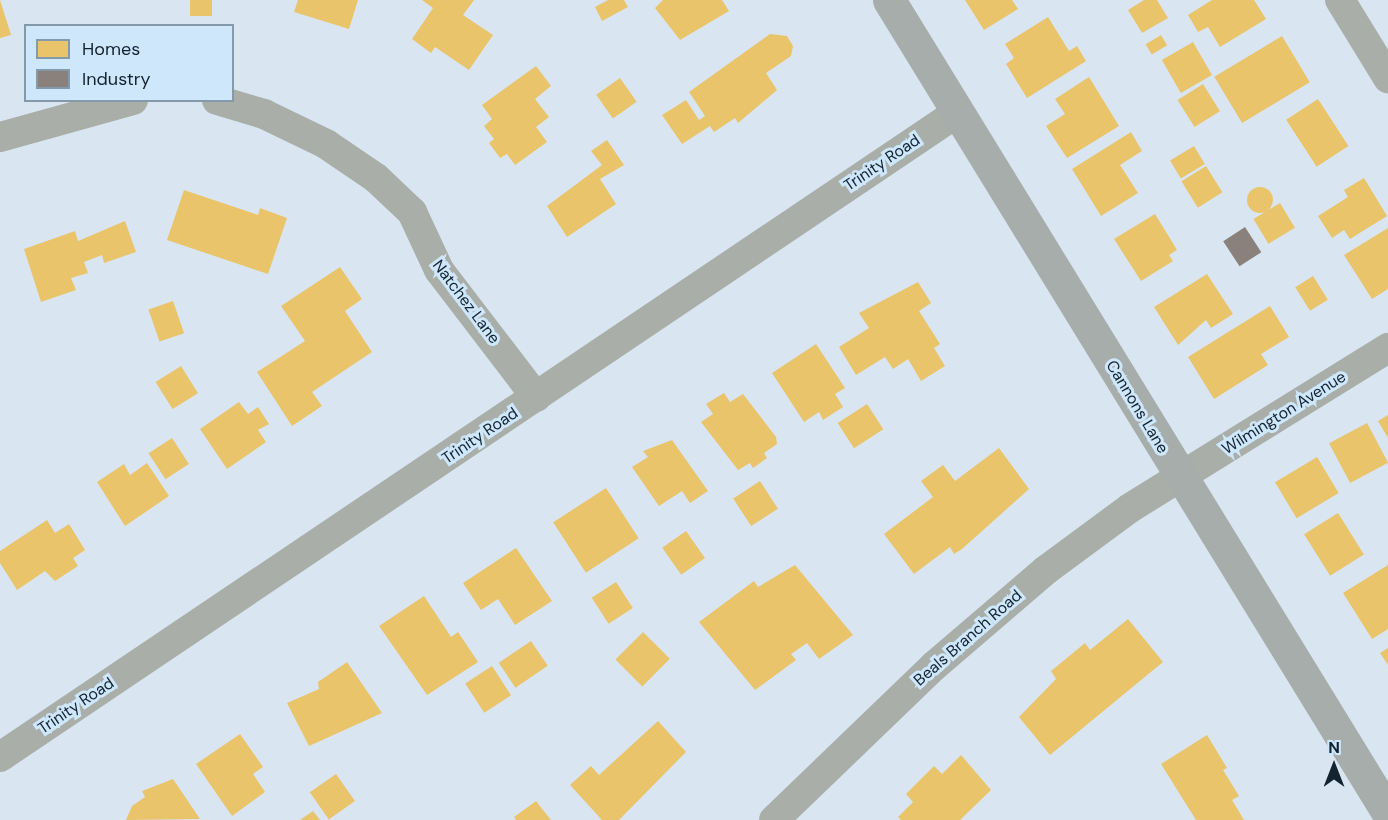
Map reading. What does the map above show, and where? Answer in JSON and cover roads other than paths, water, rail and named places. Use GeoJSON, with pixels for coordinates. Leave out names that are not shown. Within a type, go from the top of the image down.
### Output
{"type":"FeatureCollection","features":[{"type":"Feature","properties":{"kind":"main road","name":"Cannons Lane"},"geometry":{"type":"LineString","coordinates":[[888,0],[1179,477],[1388,813]]}},
{"type":"Feature","properties":{"kind":"street"},"geometry":{"type":"LineString","coordinates":[[1340,0],[1388,78]]}},
{"type":"Feature","properties":{"kind":"street"},"geometry":{"type":"LineString","coordinates":[[0,137],[126,102]]}},
{"type":"Feature","properties":{"kind":"street","name":"Natchez Lane"},"geometry":{"type":"LineString","coordinates":[[224,102],[264,114],[326,144],[383,185],[412,212],[439,270],[536,397]]}},
{"type":"Feature","properties":{"kind":"street","name":"Trinity Road"},"geometry":{"type":"LineString","coordinates":[[0,757],[958,112]]}},
{"type":"Feature","properties":{"kind":"street","name":"Wilmington Avenue"},"geometry":{"type":"LineString","coordinates":[[1179,477],[1388,348]]}},
{"type":"Feature","properties":{"kind":"street","name":"Beals Branch Road"},"geometry":{"type":"LineString","coordinates":[[774,820],[934,666],[1046,570],[1179,477]]}}]}
